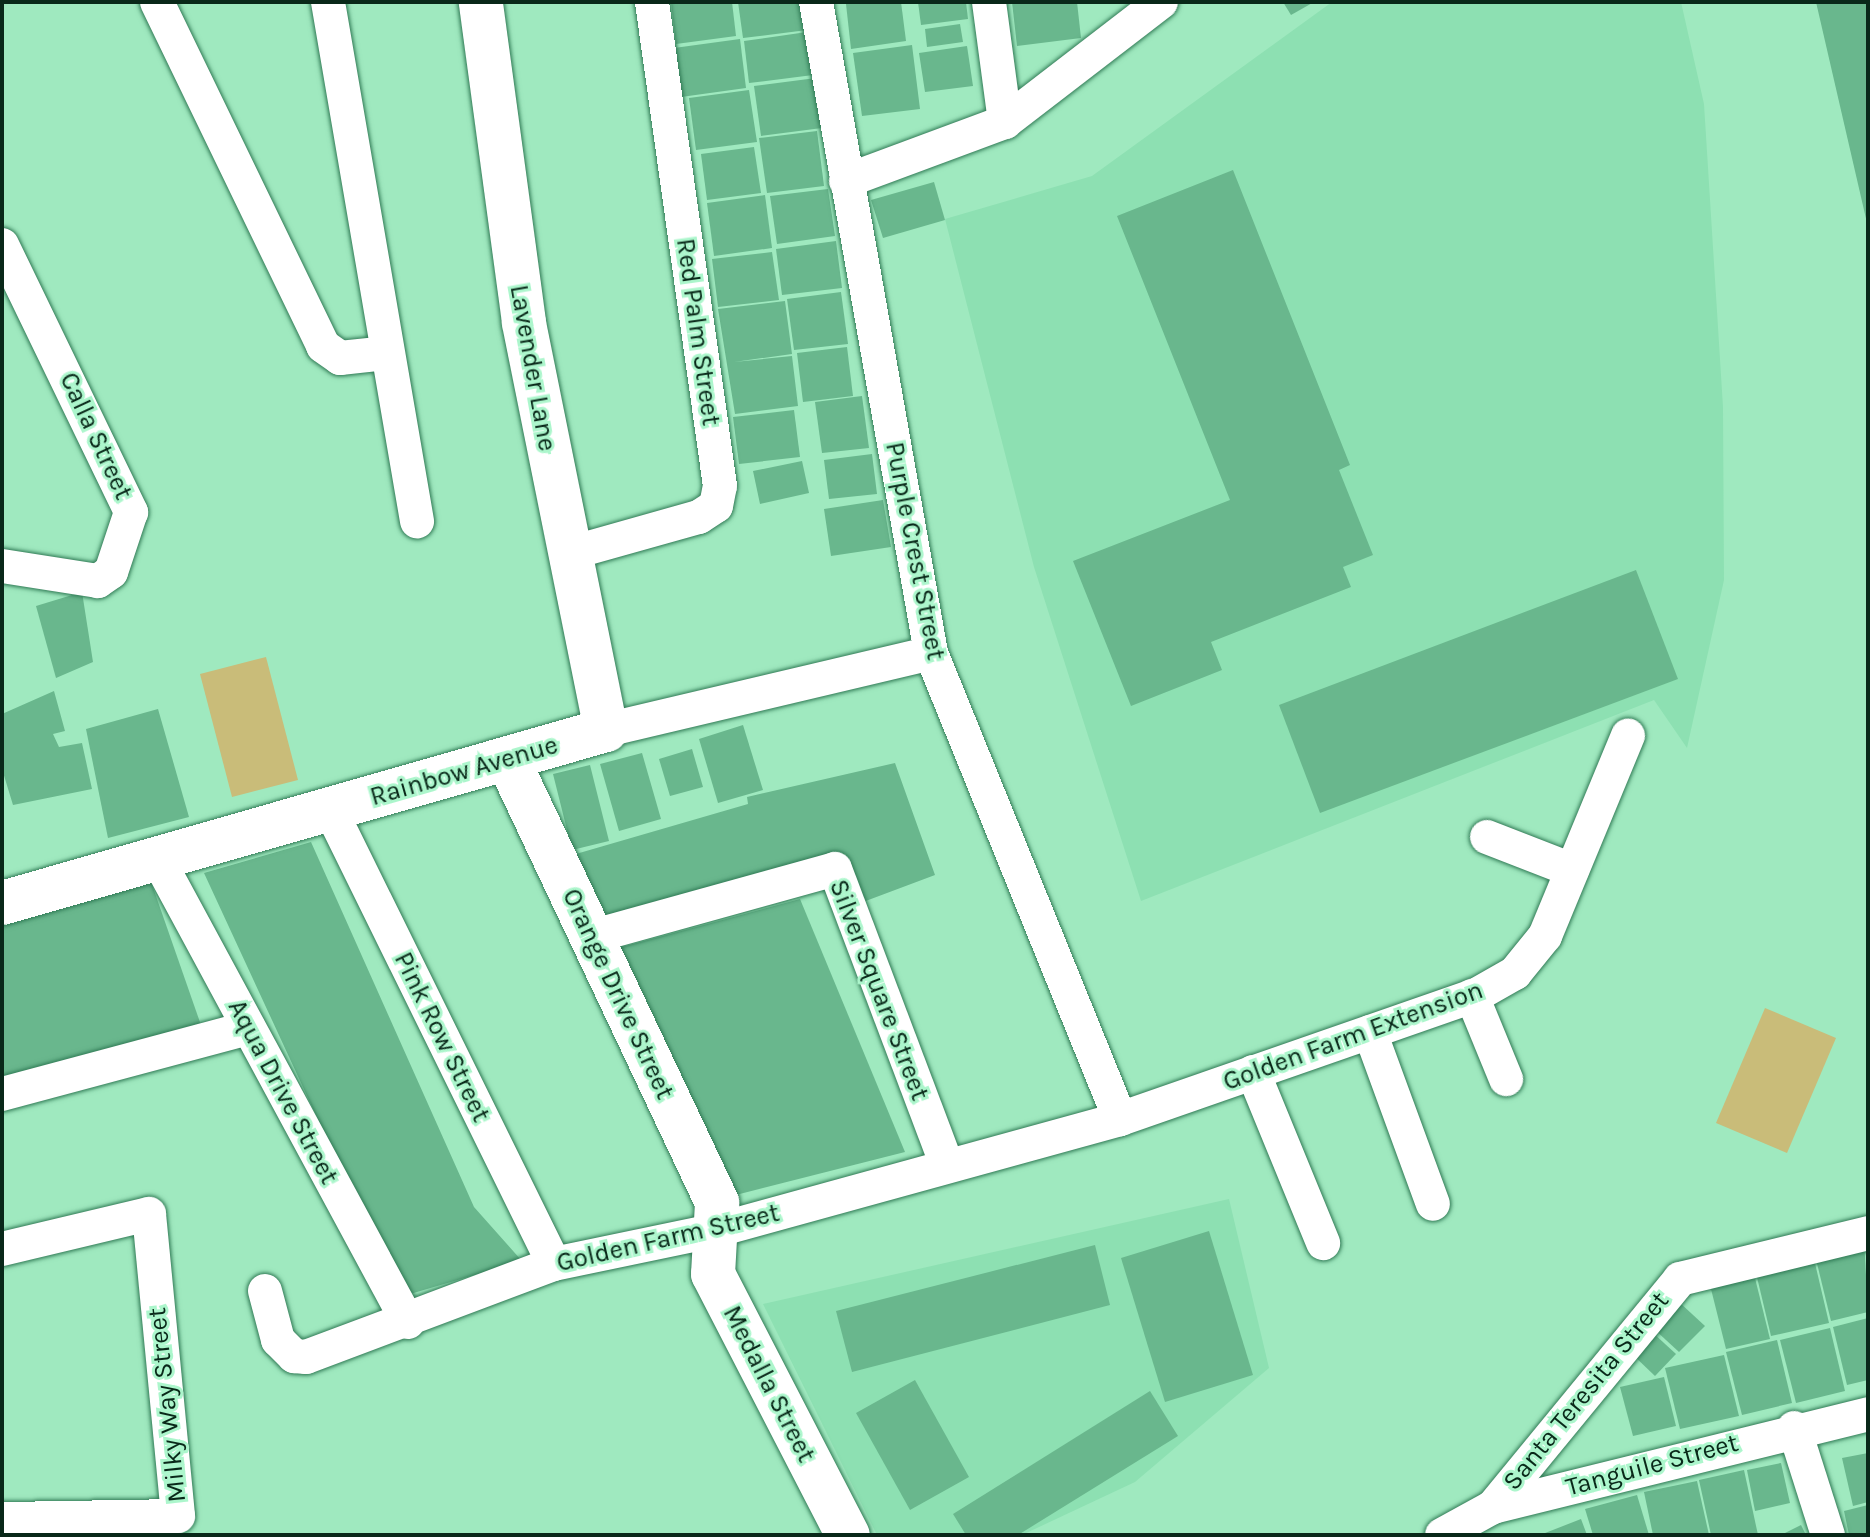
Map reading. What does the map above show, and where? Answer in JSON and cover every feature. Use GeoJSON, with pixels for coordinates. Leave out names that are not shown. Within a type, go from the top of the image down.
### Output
{"type":"FeatureCollection","features":[{"type":"Feature","properties":{"kind":"street"},"geometry":{"type":"LineString","coordinates":[[157,2],[323,346],[340,358],[386,353]]}},
{"type":"Feature","properties":{"kind":"street"},"geometry":{"type":"LineString","coordinates":[[328,2],[417,521]]}},
{"type":"Feature","properties":{"kind":"street","name":"Lavender Lane"},"geometry":{"type":"LineString","coordinates":[[481,2],[501,177],[567,554],[606,730]]}},
{"type":"Feature","properties":{"kind":"street","name":"Red Palm Street"},"geometry":{"type":"LineString","coordinates":[[567,554],[699,517],[716,506],[720,486],[652,2]]}},
{"type":"Feature","properties":{"kind":"street","name":"Purple Crest Street"},"geometry":{"type":"LineString","coordinates":[[816,2],[931,653],[1120,1119]]}},
{"type":"Feature","properties":{"kind":"street"},"geometry":{"type":"LineString","coordinates":[[989,2],[1005,122]]}},
{"type":"Feature","properties":{"kind":"street"},"geometry":{"type":"LineString","coordinates":[[846,181],[1005,122],[1161,2]]}},
{"type":"Feature","properties":{"kind":"street","name":"Calla Street"},"geometry":{"type":"LineString","coordinates":[[2,245],[131,512],[111,572],[98,581],[2,564]]}},
{"type":"Feature","properties":{"kind":"street","name":"Rainbow Avenue"},"geometry":{"type":"LineString","coordinates":[[2,902],[159,861],[606,730],[931,653]]}},
{"type":"Feature","properties":{"kind":"street","name":"Golden Farm Extension"},"geometry":{"type":"LineString","coordinates":[[1120,1119],[1472,996],[1515,973],[1535,948],[1572,870],[1628,736]]}},
{"type":"Feature","properties":{"kind":"street","name":"Orange Drive Street"},"geometry":{"type":"LineString","coordinates":[[508,760],[717,1203],[721,1229]]}},
{"type":"Feature","properties":{"kind":"street","name":"Pink Row Street"},"geometry":{"type":"LineString","coordinates":[[330,809],[554,1264]]}},
{"type":"Feature","properties":{"kind":"street"},"geometry":{"type":"LineString","coordinates":[[1487,837],[1572,870]]}},
{"type":"Feature","properties":{"kind":"street","name":"Aqua Drive Street"},"geometry":{"type":"LineString","coordinates":[[159,861],[408,1322]]}},
{"type":"Feature","properties":{"kind":"street","name":"Silver Square Street"},"geometry":{"type":"LineString","coordinates":[[590,937],[835,869],[947,1165]]}},
{"type":"Feature","properties":{"kind":"street"},"geometry":{"type":"LineString","coordinates":[[1472,996],[1506,1079]]}},
{"type":"Feature","properties":{"kind":"street"},"geometry":{"type":"LineString","coordinates":[[2,1094],[248,1028]]}},
{"type":"Feature","properties":{"kind":"street"},"geometry":{"type":"LineString","coordinates":[[1370,1032],[1433,1204]]}},
{"type":"Feature","properties":{"kind":"street"},"geometry":{"type":"LineString","coordinates":[[1253,1072],[1323,1243]]}},
{"type":"Feature","properties":{"kind":"street","name":"Golden Farm Street"},"geometry":{"type":"LineString","coordinates":[[265,1291],[278,1340],[294,1356],[408,1322],[554,1264],[721,1229],[1120,1119]]}},
{"type":"Feature","properties":{"kind":"street","name":"Milky Way Street"},"geometry":{"type":"LineString","coordinates":[[2,1249],[149,1214],[178,1516],[2,1519]]}},
{"type":"Feature","properties":{"kind":"street","name":"Medalla Street"},"geometry":{"type":"LineString","coordinates":[[721,1229],[713,1274],[848,1535]]}},
{"type":"Feature","properties":{"kind":"street","name":"Santa Teresita Street"},"geometry":{"type":"LineString","coordinates":[[1493,1507],[1680,1279],[1868,1233]]}},
{"type":"Feature","properties":{"kind":"street","name":"Tanguile Street"},"geometry":{"type":"LineString","coordinates":[[1442,1535],[1493,1507],[1794,1428],[1868,1414]]}},
{"type":"Feature","properties":{"kind":"street"},"geometry":{"type":"LineString","coordinates":[[1794,1428],[1828,1535]]}},
{"type":"Feature","properties":{"kind":"shaded area"},"geometry":{"type":"Polygon","coordinates":[[[1332,2],[1681,2],[1704,104],[1723,407],[1724,580],[1687,748],[1654,700],[1141,901],[1034,567],[945,219],[1092,176],[1332,2]]]}},
{"type":"Feature","properties":{"kind":"shaded area"},"geometry":{"type":"Polygon","coordinates":[[[266,657],[298,780],[232,797],[200,674],[266,657]]]}},
{"type":"Feature","properties":{"kind":"shaded area"},"geometry":{"type":"Polygon","coordinates":[[[1765,1008],[1836,1038],[1787,1153],[1716,1123],[1765,1008]]]}},
{"type":"Feature","properties":{"kind":"shaded area"},"geometry":{"type":"Polygon","coordinates":[[[1229,1199],[1269,1368],[1135,1482],[1022,1535],[877,1535],[763,1304],[1229,1199]]]}},
{"type":"Feature","properties":{"kind":"building"},"geometry":{"type":"Polygon","coordinates":[[[671,2],[732,2],[736,36],[676,44],[671,2]]]}},
{"type":"Feature","properties":{"kind":"building"},"geometry":{"type":"Polygon","coordinates":[[[738,2],[803,2],[807,30],[743,38],[738,2]]]}},
{"type":"Feature","properties":{"kind":"building"},"geometry":{"type":"Polygon","coordinates":[[[901,2],[906,41],[851,49],[846,4],[901,2]]]}},
{"type":"Feature","properties":{"kind":"building"},"geometry":{"type":"Polygon","coordinates":[[[918,2],[966,2],[968,19],[921,25],[918,2]]]}},
{"type":"Feature","properties":{"kind":"building"},"geometry":{"type":"Polygon","coordinates":[[[1012,2],[1077,2],[1081,38],[1017,46],[1012,2]]]}},
{"type":"Feature","properties":{"kind":"building"},"geometry":{"type":"Polygon","coordinates":[[[1283,2],[1314,2],[1291,15],[1283,2]]]}},
{"type":"Feature","properties":{"kind":"building"},"geometry":{"type":"Polygon","coordinates":[[[1816,2],[1868,2],[1868,223],[1867,223],[1816,2]]]}},
{"type":"Feature","properties":{"kind":"building"},"geometry":{"type":"Polygon","coordinates":[[[960,24],[963,42],[927,47],[925,29],[960,24]]]}},
{"type":"Feature","properties":{"kind":"building"},"geometry":{"type":"Polygon","coordinates":[[[807,32],[813,75],[749,83],[744,41],[807,32]]]}},
{"type":"Feature","properties":{"kind":"building"},"geometry":{"type":"Polygon","coordinates":[[[740,39],[746,88],[681,97],[674,48],[740,39]]]}},
{"type":"Feature","properties":{"kind":"building"},"geometry":{"type":"Polygon","coordinates":[[[912,45],[920,109],[862,116],[853,53],[912,45]]]}},
{"type":"Feature","properties":{"kind":"building"},"geometry":{"type":"Polygon","coordinates":[[[967,46],[973,86],[925,92],[919,53],[967,46]]]}},
{"type":"Feature","properties":{"kind":"building"},"geometry":{"type":"Polygon","coordinates":[[[816,78],[822,128],[761,136],[754,86],[816,78]]]}},
{"type":"Feature","properties":{"kind":"building"},"geometry":{"type":"Polygon","coordinates":[[[749,90],[757,142],[696,150],[689,98],[749,90]]]}},
{"type":"Feature","properties":{"kind":"building"},"geometry":{"type":"Polygon","coordinates":[[[817,131],[824,186],[767,193],[759,138],[817,131]]]}},
{"type":"Feature","properties":{"kind":"building"},"geometry":{"type":"Polygon","coordinates":[[[754,147],[761,193],[707,200],[701,154],[754,147]]]}},
{"type":"Feature","properties":{"kind":"building"},"geometry":{"type":"Polygon","coordinates":[[[1233,170],[1350,465],[1339,470],[1373,555],[1343,567],[1351,587],[1211,642],[1222,670],[1131,706],[1073,561],[1230,500],[1117,216],[1233,170]]]}},
{"type":"Feature","properties":{"kind":"building"},"geometry":{"type":"Polygon","coordinates":[[[934,182],[945,220],[883,238],[871,200],[934,182]]]}},
{"type":"Feature","properties":{"kind":"building"},"geometry":{"type":"Polygon","coordinates":[[[828,189],[835,236],[777,244],[770,196],[828,189]]]}},
{"type":"Feature","properties":{"kind":"building"},"geometry":{"type":"Polygon","coordinates":[[[765,195],[772,248],[714,256],[707,203],[765,195]]]}},
{"type":"Feature","properties":{"kind":"building"},"geometry":{"type":"Polygon","coordinates":[[[836,241],[842,288],[782,295],[776,249],[836,241]]]}},
{"type":"Feature","properties":{"kind":"building"},"geometry":{"type":"Polygon","coordinates":[[[772,252],[779,300],[718,307],[712,259],[772,252]]]}},
{"type":"Feature","properties":{"kind":"building"},"geometry":{"type":"Polygon","coordinates":[[[841,292],[848,344],[794,350],[787,299],[841,292]]]}},
{"type":"Feature","properties":{"kind":"building"},"geometry":{"type":"Polygon","coordinates":[[[785,301],[792,354],[734,362],[792,356],[798,406],[735,414],[718,309],[785,301]]]}},
{"type":"Feature","properties":{"kind":"building"},"geometry":{"type":"Polygon","coordinates":[[[847,347],[853,396],[803,402],[797,353],[847,347]]]}},
{"type":"Feature","properties":{"kind":"building"},"geometry":{"type":"Polygon","coordinates":[[[862,396],[869,448],[822,453],[815,402],[862,396]]]}},
{"type":"Feature","properties":{"kind":"building"},"geometry":{"type":"Polygon","coordinates":[[[794,410],[800,457],[739,464],[733,417],[794,410]]]}},
{"type":"Feature","properties":{"kind":"building"},"geometry":{"type":"Polygon","coordinates":[[[872,454],[877,494],[829,499],[824,460],[872,454]]]}},
{"type":"Feature","properties":{"kind":"building"},"geometry":{"type":"Polygon","coordinates":[[[802,461],[809,493],[760,504],[753,471],[802,461]]]}},
{"type":"Feature","properties":{"kind":"building"},"geometry":{"type":"Polygon","coordinates":[[[883,500],[891,547],[831,556],[824,509],[883,500]]]}},
{"type":"Feature","properties":{"kind":"building"},"geometry":{"type":"Polygon","coordinates":[[[1636,570],[1678,679],[1320,813],[1279,705],[1636,570]]]}},
{"type":"Feature","properties":{"kind":"building"},"geometry":{"type":"Polygon","coordinates":[[[82,592],[93,662],[56,678],[36,606],[82,592]]]}},
{"type":"Feature","properties":{"kind":"building"},"geometry":{"type":"Polygon","coordinates":[[[54,691],[65,731],[53,734],[59,747],[82,743],[92,789],[13,805],[2,769],[2,714],[54,691]]]}},
{"type":"Feature","properties":{"kind":"building"},"geometry":{"type":"Polygon","coordinates":[[[158,709],[189,817],[108,838],[86,729],[158,709]]]}},
{"type":"Feature","properties":{"kind":"building"},"geometry":{"type":"Polygon","coordinates":[[[743,725],[763,790],[718,803],[699,739],[743,725]]]}},
{"type":"Feature","properties":{"kind":"building"},"geometry":{"type":"Polygon","coordinates":[[[692,749],[703,787],[670,796],[659,759],[692,749]]]}},
{"type":"Feature","properties":{"kind":"building"},"geometry":{"type":"Polygon","coordinates":[[[642,753],[661,819],[619,831],[600,764],[642,753]]]}},
{"type":"Feature","properties":{"kind":"building"},"geometry":{"type":"Polygon","coordinates":[[[895,763],[935,875],[863,902],[856,884],[603,921],[569,856],[748,804],[747,797],[895,763]]]}},
{"type":"Feature","properties":{"kind":"building"},"geometry":{"type":"Polygon","coordinates":[[[590,765],[609,841],[572,850],[553,774],[590,765]]]}},
{"type":"Feature","properties":{"kind":"building"},"geometry":{"type":"Polygon","coordinates":[[[311,842],[474,1207],[522,1261],[400,1297],[204,873],[311,842]]]}},
{"type":"Feature","properties":{"kind":"building"},"geometry":{"type":"Polygon","coordinates":[[[149,876],[202,1028],[2,1082],[2,918],[149,876]]]}},
{"type":"Feature","properties":{"kind":"building"},"geometry":{"type":"Polygon","coordinates":[[[800,899],[905,1152],[728,1197],[618,948],[800,899]]]}},
{"type":"Feature","properties":{"kind":"building"},"geometry":{"type":"Polygon","coordinates":[[[1209,1231],[1253,1375],[1165,1402],[1121,1258],[1209,1231]]]}},
{"type":"Feature","properties":{"kind":"building"},"geometry":{"type":"Polygon","coordinates":[[[1864,1239],[1868,1312],[1831,1321],[1814,1251],[1864,1239]]]}},
{"type":"Feature","properties":{"kind":"building"},"geometry":{"type":"Polygon","coordinates":[[[1095,1245],[1110,1305],[852,1372],[836,1311],[1095,1245]]]}},
{"type":"Feature","properties":{"kind":"building"},"geometry":{"type":"Polygon","coordinates":[[[1814,1259],[1829,1323],[1771,1336],[1756,1273],[1814,1259]]]}},
{"type":"Feature","properties":{"kind":"building"},"geometry":{"type":"Polygon","coordinates":[[[1754,1274],[1770,1339],[1726,1349],[1710,1285],[1754,1274]]]}},
{"type":"Feature","properties":{"kind":"building"},"geometry":{"type":"Polygon","coordinates":[[[1679,1302],[1705,1326],[1679,1352],[1654,1329],[1679,1302]]]}},
{"type":"Feature","properties":{"kind":"building"},"geometry":{"type":"Polygon","coordinates":[[[1868,1318],[1868,1380],[1847,1385],[1833,1327],[1868,1318]]]}},
{"type":"Feature","properties":{"kind":"building"},"geometry":{"type":"Polygon","coordinates":[[[1830,1328],[1845,1391],[1796,1403],[1780,1340],[1830,1328]]]}},
{"type":"Feature","properties":{"kind":"building"},"geometry":{"type":"Polygon","coordinates":[[[1652,1332],[1676,1354],[1655,1376],[1632,1354],[1652,1332]]]}},
{"type":"Feature","properties":{"kind":"building"},"geometry":{"type":"Polygon","coordinates":[[[1777,1340],[1792,1403],[1742,1415],[1726,1352],[1777,1340]]]}},
{"type":"Feature","properties":{"kind":"building"},"geometry":{"type":"Polygon","coordinates":[[[1724,1355],[1739,1416],[1680,1429],[1665,1368],[1724,1355]]]}},
{"type":"Feature","properties":{"kind":"building"},"geometry":{"type":"Polygon","coordinates":[[[1664,1377],[1676,1426],[1633,1436],[1620,1387],[1664,1377]]]}},
{"type":"Feature","properties":{"kind":"building"},"geometry":{"type":"Polygon","coordinates":[[[915,1380],[969,1477],[910,1510],[856,1413],[915,1380]]]}},
{"type":"Feature","properties":{"kind":"building"},"geometry":{"type":"Polygon","coordinates":[[[1150,1391],[1178,1436],[1018,1535],[966,1535],[953,1514],[1150,1391]]]}},
{"type":"Feature","properties":{"kind":"building"},"geometry":{"type":"Polygon","coordinates":[[[1868,1453],[1868,1502],[1853,1506],[1842,1458],[1868,1453]]]}},
{"type":"Feature","properties":{"kind":"building"},"geometry":{"type":"Polygon","coordinates":[[[1781,1463],[1790,1503],[1755,1511],[1747,1470],[1781,1463]]]}},
{"type":"Feature","properties":{"kind":"building"},"geometry":{"type":"Polygon","coordinates":[[[1744,1470],[1758,1535],[1711,1535],[1699,1480],[1744,1470]]]}},
{"type":"Feature","properties":{"kind":"building"},"geometry":{"type":"Polygon","coordinates":[[[1697,1481],[1709,1535],[1653,1535],[1644,1492],[1697,1481]]]}},
{"type":"Feature","properties":{"kind":"building"},"geometry":{"type":"Polygon","coordinates":[[[1637,1495],[1649,1535],[1593,1535],[1585,1509],[1637,1495]]]}},
{"type":"Feature","properties":{"kind":"building"},"geometry":{"type":"Polygon","coordinates":[[[1868,1505],[1868,1535],[1849,1535],[1844,1511],[1868,1505]]]}},
{"type":"Feature","properties":{"kind":"building"},"geometry":{"type":"Polygon","coordinates":[[[1581,1519],[1587,1535],[1540,1535],[1581,1519]]]}},
{"type":"Feature","properties":{"kind":"building"},"geometry":{"type":"Polygon","coordinates":[[[1801,1525],[1806,1535],[1781,1535],[1801,1525]]]}}]}
